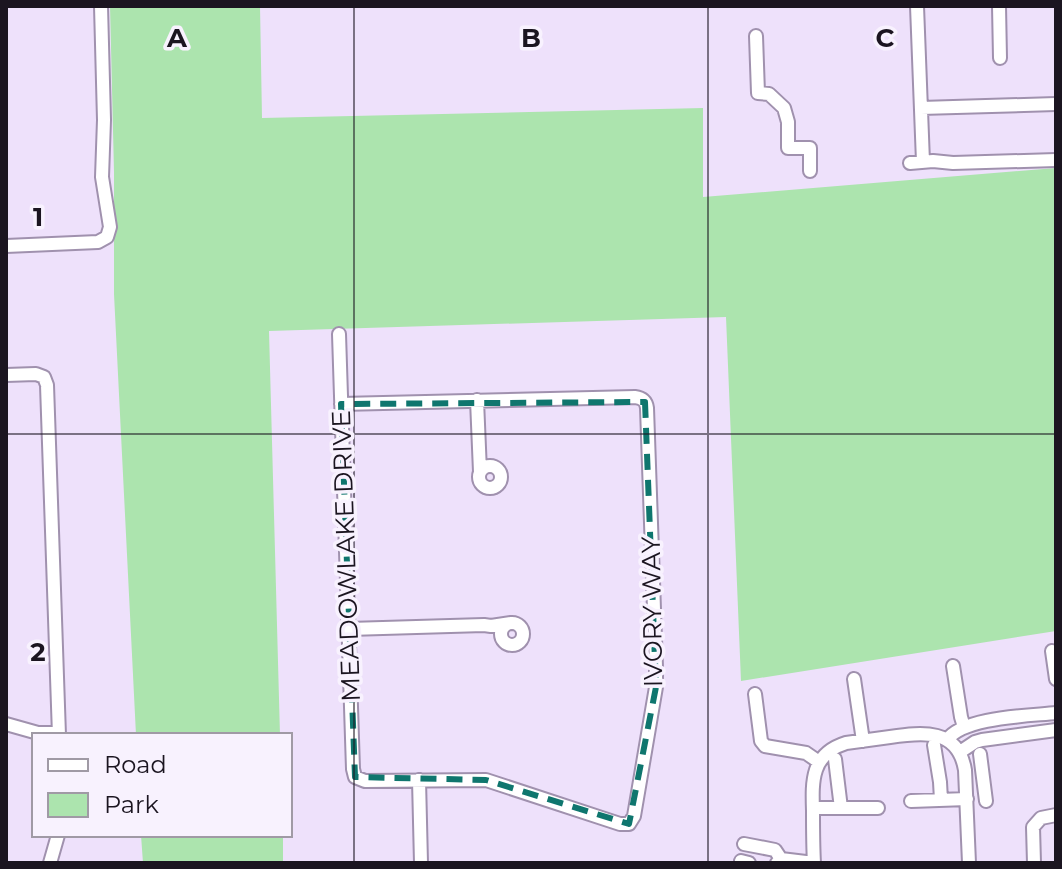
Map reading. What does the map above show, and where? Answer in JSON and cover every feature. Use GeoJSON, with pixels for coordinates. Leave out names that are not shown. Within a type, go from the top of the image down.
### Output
{"type":"FeatureCollection","features":[{"type":"Feature","properties":{"kind":"street"},"geometry":{"type":"LineString","coordinates":[[6,246],[98,242],[107,237],[110,227],[102,177],[101,6]]}},
{"type":"Feature","properties":{"kind":"street"},"geometry":{"type":"LineString","coordinates":[[917,6],[921,108],[916,162],[1056,160]]}},
{"type":"Feature","properties":{"kind":"street"},"geometry":{"type":"LineString","coordinates":[[999,6],[1000,58]]}},
{"type":"Feature","properties":{"kind":"street"},"geometry":{"type":"LineString","coordinates":[[756,36],[758,93],[769,94],[784,108],[788,122],[788,148],[810,148],[810,171]]}},
{"type":"Feature","properties":{"kind":"street"},"geometry":{"type":"LineString","coordinates":[[921,108],[1056,104]]}},
{"type":"Feature","properties":{"kind":"street","name":"MEADOWLAKE DRIVE"},"geometry":{"type":"LineString","coordinates":[[339,334],[353,769],[359,780],[419,780]]}},
{"type":"Feature","properties":{"kind":"street"},"geometry":{"type":"LineString","coordinates":[[6,375],[36,374],[44,377],[47,385],[59,733]]}},
{"type":"Feature","properties":{"kind":"street","name":"IVORY WAY"},"geometry":{"type":"LineString","coordinates":[[419,780],[486,780],[620,824],[629,824],[634,816],[656,677],[647,408],[643,399],[477,400]]}},
{"type":"Feature","properties":{"kind":"street"},"geometry":{"type":"LineString","coordinates":[[341,404],[477,400],[481,458],[479,480],[490,488],[497,486],[501,473],[481,458]]}},
{"type":"Feature","properties":{"kind":"street"},"geometry":{"type":"LineString","coordinates":[[480,472],[492,466]]}},
{"type":"Feature","properties":{"kind":"street"},"geometry":{"type":"LineString","coordinates":[[349,629],[511,623],[520,628],[523,635],[520,641],[511,645],[505,643],[491,626]]}},
{"type":"Feature","properties":{"kind":"street"},"geometry":{"type":"LineString","coordinates":[[501,637],[502,630],[511,623]]}},
{"type":"Feature","properties":{"kind":"street"},"geometry":{"type":"LineString","coordinates":[[1052,651],[1056,679]]}},
{"type":"Feature","properties":{"kind":"street"},"geometry":{"type":"LineString","coordinates":[[953,666],[964,727]]}},
{"type":"Feature","properties":{"kind":"street"},"geometry":{"type":"LineString","coordinates":[[854,679],[863,741]]}},
{"type":"Feature","properties":{"kind":"street"},"geometry":{"type":"LineString","coordinates":[[755,694],[761,741],[765,746],[806,753],[819,762]]}},
{"type":"Feature","properties":{"kind":"street"},"geometry":{"type":"LineString","coordinates":[[941,743],[954,732],[975,723],[1056,713]]}},
{"type":"Feature","properties":{"kind":"street"},"geometry":{"type":"LineString","coordinates":[[6,724],[38,733]]}},
{"type":"Feature","properties":{"kind":"street"},"geometry":{"type":"LineString","coordinates":[[960,752],[982,740],[1056,730]]}},
{"type":"Feature","properties":{"kind":"street"},"geometry":{"type":"LineString","coordinates":[[744,844],[775,850],[779,861],[814,863],[813,778],[826,753],[838,746],[925,733],[938,735],[941,743],[941,800]]}},
{"type":"Feature","properties":{"kind":"street"},"geometry":{"type":"LineString","coordinates":[[941,743],[960,752],[964,764],[969,863]]}},
{"type":"Feature","properties":{"kind":"street"},"geometry":{"type":"LineString","coordinates":[[911,801],[985,795],[980,754]]}},
{"type":"Feature","properties":{"kind":"street"},"geometry":{"type":"LineString","coordinates":[[835,759],[841,808]]}},
{"type":"Feature","properties":{"kind":"street"},"geometry":{"type":"LineString","coordinates":[[419,780],[421,863]]}},
{"type":"Feature","properties":{"kind":"street"},"geometry":{"type":"LineString","coordinates":[[813,808],[878,808]]}},
{"type":"Feature","properties":{"kind":"street"},"geometry":{"type":"LineString","coordinates":[[1034,863],[1033,827],[1041,818],[1056,815]]}},
{"type":"Feature","properties":{"kind":"street"},"geometry":{"type":"LineString","coordinates":[[50,863],[57,837]]}},
{"type":"Feature","properties":{"kind":"highlighted area"},"geometry":{"type":"Polygon","coordinates":[[[645,402],[656,687],[629,824],[486,780],[355,777],[341,404],[645,402]]]}},
{"type":"Feature","properties":{"kind":"green space"},"geometry":{"type":"Polygon","coordinates":[[[110,6],[260,6],[262,118],[703,108],[703,197],[1056,168],[1056,631],[741,681],[726,317],[269,331],[280,733],[136,733],[114,294],[110,6]]]}},
{"type":"Feature","properties":{"kind":"green space"},"geometry":{"type":"Polygon","coordinates":[[[141,837],[283,837],[283,863],[143,863],[141,837]]]}}]}
